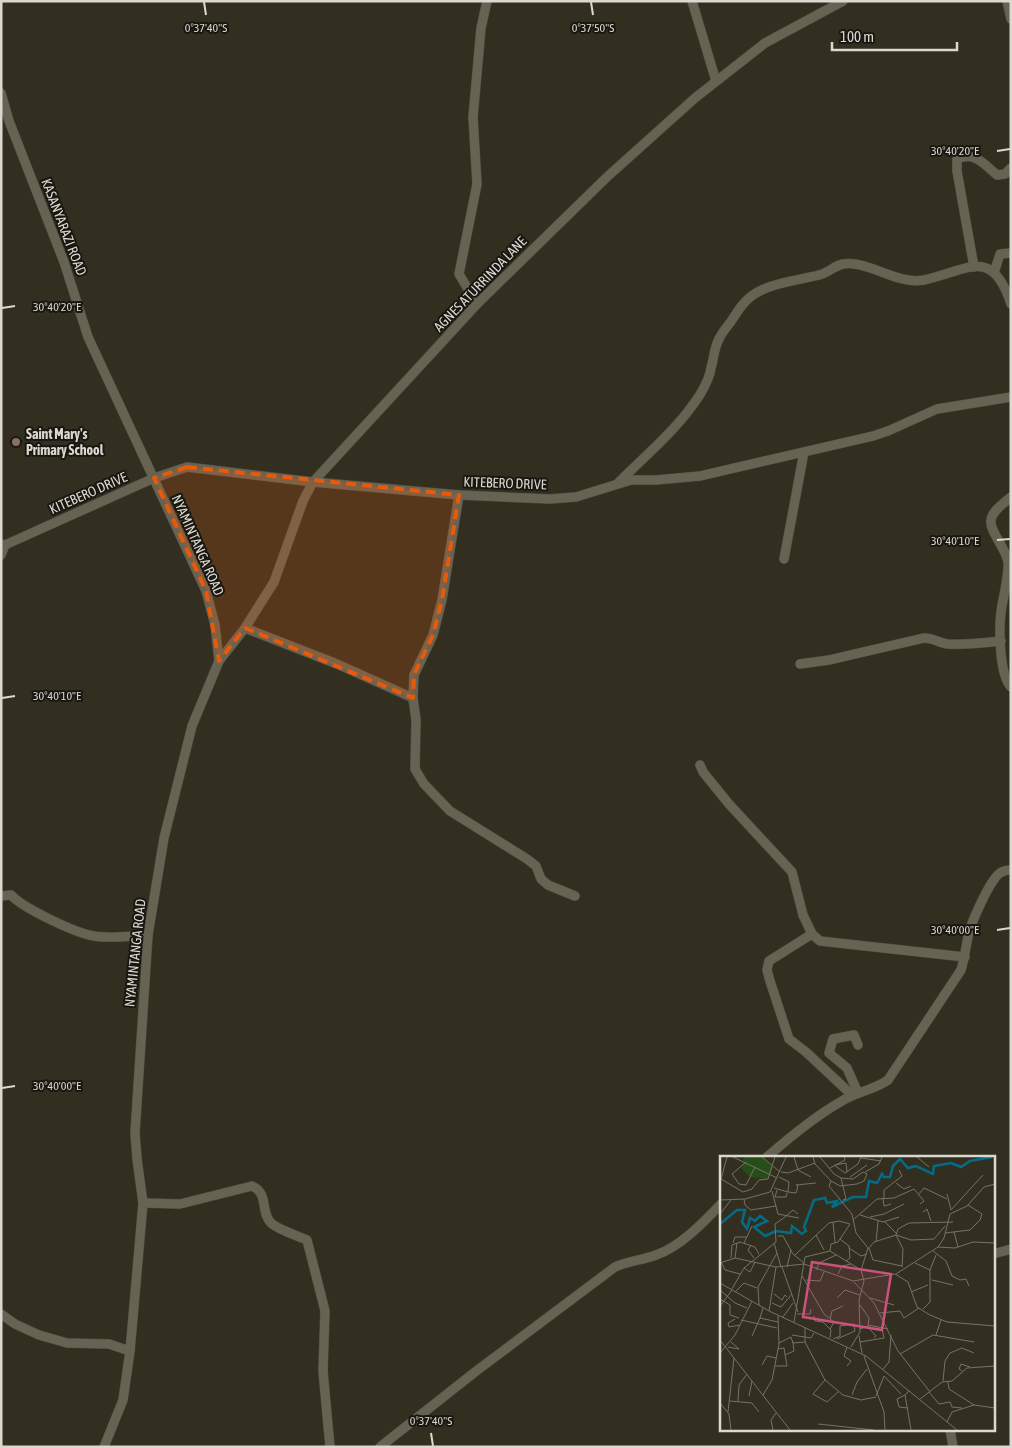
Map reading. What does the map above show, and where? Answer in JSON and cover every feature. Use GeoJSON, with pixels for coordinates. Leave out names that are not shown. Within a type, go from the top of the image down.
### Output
{"type":"FeatureCollection","features":[{"type":"Feature","properties":{"kind":"street"},"geometry":{"type":"LineString","coordinates":[[477,304],[459,274],[477,184],[473,117],[481,28],[487,1]]}},
{"type":"Feature","properties":{"kind":"street"},"geometry":{"type":"LineString","coordinates":[[692,1],[716,81]]}},
{"type":"Feature","properties":{"kind":"street","name":"AGNES ATURRINDA LANE"},"geometry":{"type":"LineString","coordinates":[[219,661],[245,628],[274,582],[302,501],[313,482],[477,304],[607,177],[695,98],[765,43],[843,1]]}},
{"type":"Feature","properties":{"kind":"street"},"geometry":{"type":"LineString","coordinates":[[1008,5],[1011,19]]}},
{"type":"Feature","properties":{"kind":"street","name":"KASANYARAZI ROAD"},"geometry":{"type":"LineString","coordinates":[[1,93],[9,121],[64,262],[88,337],[154,478]]}},
{"type":"Feature","properties":{"kind":"street"},"geometry":{"type":"LineString","coordinates":[[974,267],[957,171],[957,159],[965,155],[976,158],[997,175],[1006,174],[1011,168]]}},
{"type":"Feature","properties":{"kind":"street"},"geometry":{"type":"LineString","coordinates":[[994,272],[1000,254],[1011,253]]}},
{"type":"Feature","properties":{"kind":"street"},"geometry":{"type":"LineString","coordinates":[[619,483],[681,420],[700,393],[711,370],[719,338],[746,301],[755,294],[788,281],[821,275],[841,264],[851,263],[894,277],[915,281],[962,268],[974,267],[988,268],[994,272],[1003,285],[1011,304]]}},
{"type":"Feature","properties":{"kind":"street","name":"KITEBERO DRIVE"},"geometry":{"type":"LineString","coordinates":[[3,545],[154,478],[188,467],[313,482],[459,495],[550,499],[576,497],[619,483],[640,479],[656,480],[700,476],[888,432],[937,409],[1011,397]]}},
{"type":"Feature","properties":{"kind":"street"},"geometry":{"type":"LineString","coordinates":[[784,559],[804,452]]}},
{"type":"Feature","properties":{"kind":"street","name":"NYAMINTANGA ROAD"},"geometry":{"type":"LineString","coordinates":[[104,1447],[123,1400],[130,1351],[143,1203],[135,1133],[148,935],[164,838],[184,754],[192,726],[219,661],[215,625],[206,591],[154,478]]}},
{"type":"Feature","properties":{"kind":"street"},"geometry":{"type":"LineString","coordinates":[[459,495],[442,600],[433,635],[414,675],[413,698],[416,720],[415,768],[424,784],[450,812],[506,845],[536,866],[541,878],[548,885],[575,896]]}},
{"type":"Feature","properties":{"kind":"street"},"geometry":{"type":"LineString","coordinates":[[1011,497],[993,513],[991,519],[993,530],[1000,540],[1008,562],[1001,612],[1001,641],[1005,679],[1011,687]]}},
{"type":"Feature","properties":{"kind":"street"},"geometry":{"type":"LineString","coordinates":[[1,555],[3,545]]}},
{"type":"Feature","properties":{"kind":"street"},"geometry":{"type":"LineString","coordinates":[[245,628],[337,664],[413,698]]}},
{"type":"Feature","properties":{"kind":"street"},"geometry":{"type":"LineString","coordinates":[[800,664],[829,660],[924,638],[931,638],[946,644],[978,644],[1001,641]]}},
{"type":"Feature","properties":{"kind":"street"},"geometry":{"type":"LineString","coordinates":[[700,765],[703,772],[729,804],[792,872],[803,915],[812,934],[820,941],[965,957]]}},
{"type":"Feature","properties":{"kind":"street"},"geometry":{"type":"LineString","coordinates":[[768,1156],[814,1119],[855,1094],[881,1085],[888,1080],[956,979],[965,957],[969,932],[980,905],[995,877],[1001,872],[1011,870]]}},
{"type":"Feature","properties":{"kind":"street"},"geometry":{"type":"LineString","coordinates":[[1,896],[11,895],[40,914],[66,927],[91,936],[110,938],[148,935]]}},
{"type":"Feature","properties":{"kind":"street"},"geometry":{"type":"LineString","coordinates":[[812,934],[769,961],[767,970],[788,1039],[855,1094]]}},
{"type":"Feature","properties":{"kind":"street"},"geometry":{"type":"LineString","coordinates":[[855,1094],[847,1068],[828,1052],[833,1039],[854,1035],[858,1045]]}},
{"type":"Feature","properties":{"kind":"street"},"geometry":{"type":"LineString","coordinates":[[143,1203],[180,1204],[252,1186],[258,1189],[263,1197],[266,1215],[271,1223],[308,1240],[325,1311],[323,1372],[330,1447]]}},
{"type":"Feature","properties":{"kind":"street"},"geometry":{"type":"LineString","coordinates":[[380,1447],[475,1372],[615,1267],[638,1259],[658,1255],[702,1225],[720,1205]]}},
{"type":"Feature","properties":{"kind":"street"},"geometry":{"type":"LineString","coordinates":[[994,1254],[1011,1249]]}},
{"type":"Feature","properties":{"kind":"street"},"geometry":{"type":"LineString","coordinates":[[1,1314],[15,1324],[39,1335],[67,1342],[109,1344],[130,1351]]}},
{"type":"Feature","properties":{"kind":"street"},"geometry":{"type":"LineString","coordinates":[[950,1430],[953,1447]]}},
{"type":"Feature","properties":{"kind":"highlighted area"},"geometry":{"type":"Polygon","coordinates":[[[187,467],[459,495],[442,600],[433,635],[414,675],[413,698],[245,628],[219,661],[206,591],[154,478],[187,467]]]}},
{"type":"Feature","properties":{"kind":"place","name":"Saint Mary's Primary School"},"geometry":{"type":"Point","coordinates":[16,442]}}]}
